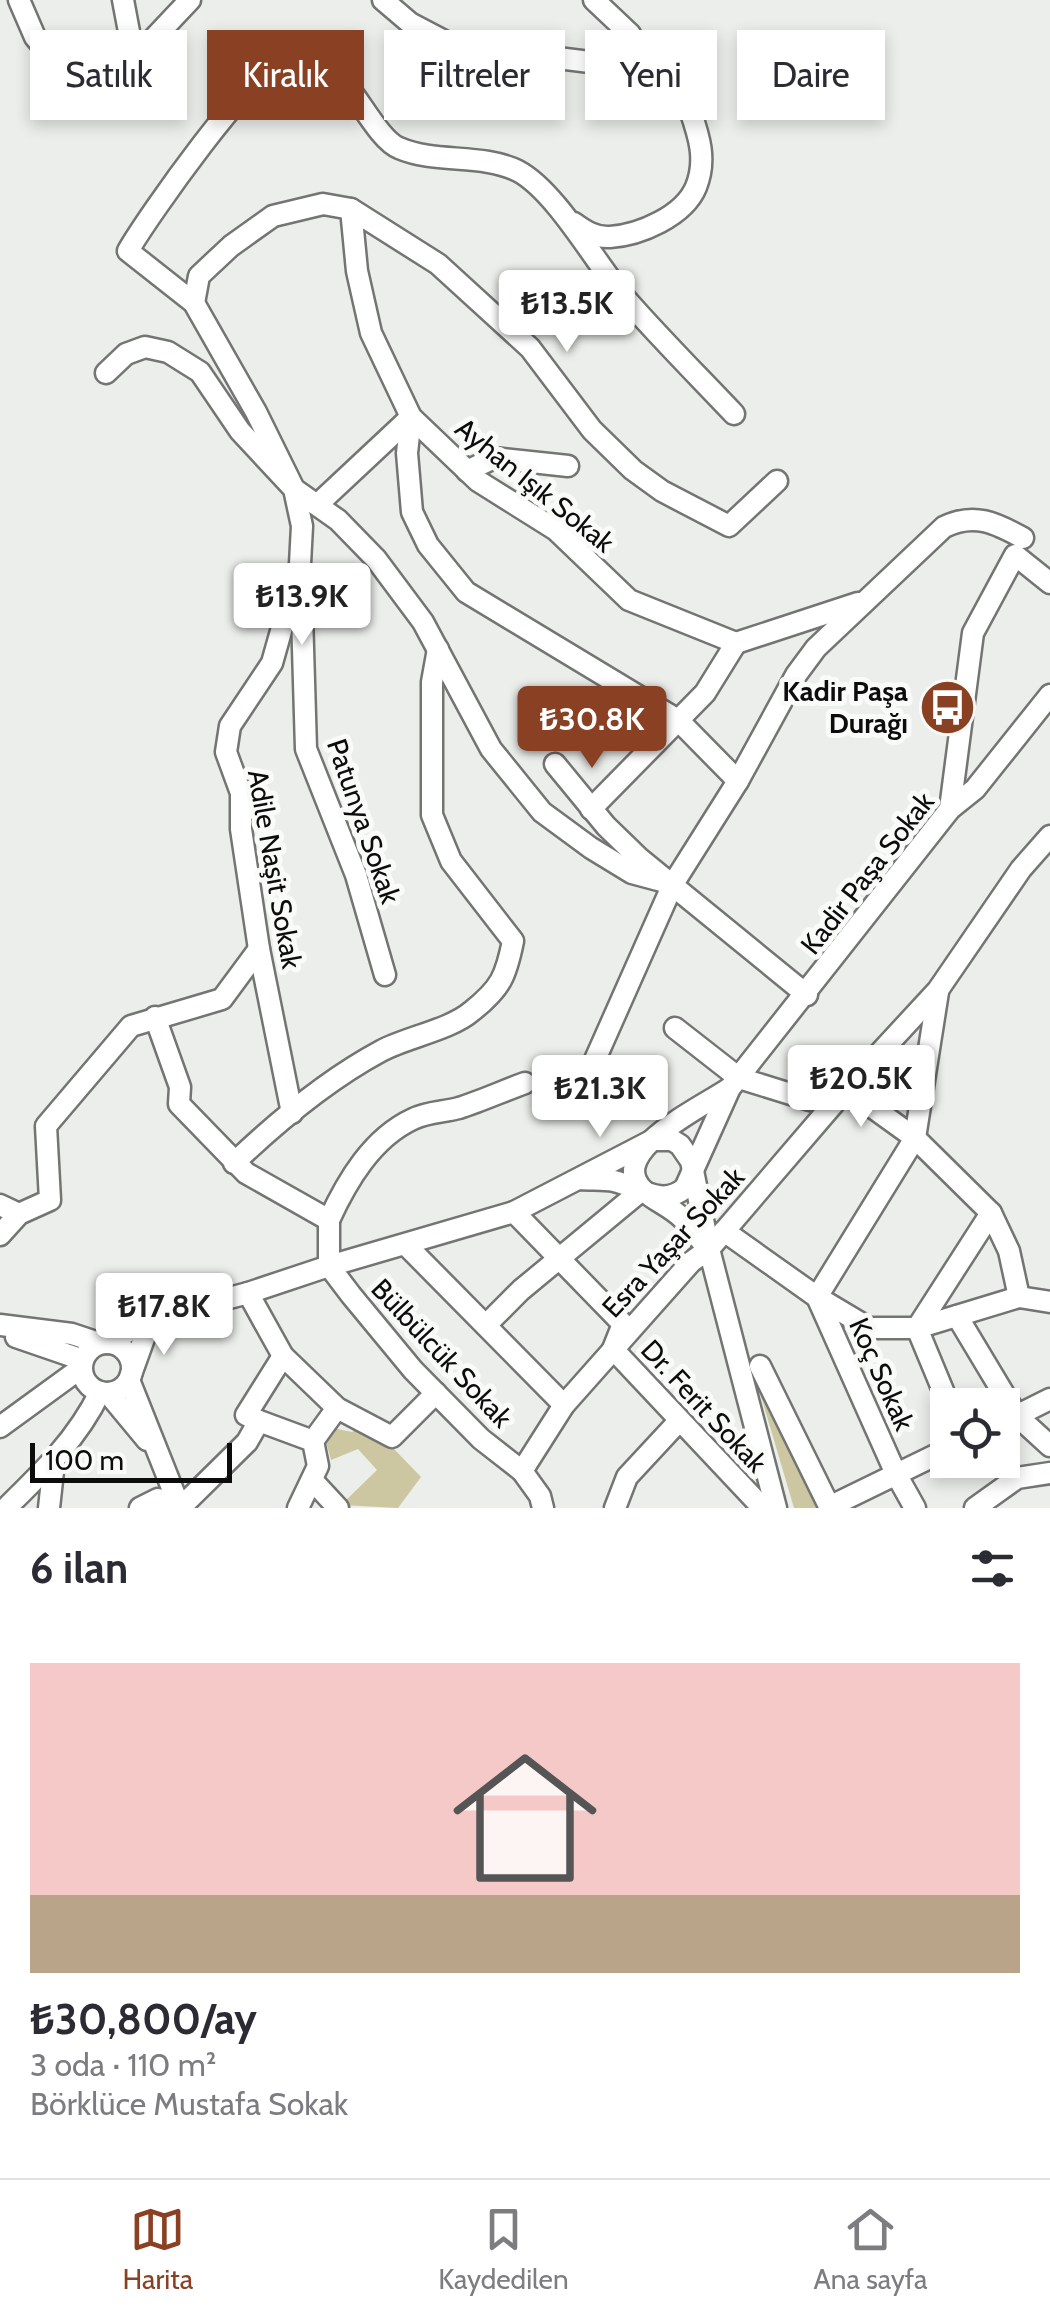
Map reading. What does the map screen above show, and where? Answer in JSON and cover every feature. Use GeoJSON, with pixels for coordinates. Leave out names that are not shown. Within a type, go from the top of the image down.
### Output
{"type":"FeatureCollection","features":[{"type":"Feature","properties":{"kind":"street"},"geometry":{"type":"LineString","coordinates":[[124,0],[129,30]]}},
{"type":"Feature","properties":{"kind":"street"},"geometry":{"type":"LineString","coordinates":[[162,30],[190,0]]}},
{"type":"Feature","properties":{"kind":"street"},"geometry":{"type":"LineString","coordinates":[[383,0],[410,23],[452,46],[585,61]]}},
{"type":"Feature","properties":{"kind":"street"},"geometry":{"type":"LineString","coordinates":[[594,0],[626,30]]}},
{"type":"Feature","properties":{"kind":"street"},"geometry":{"type":"LineString","coordinates":[[25,2],[33,30]]}},
{"type":"Feature","properties":{"kind":"street"},"geometry":{"type":"LineString","coordinates":[[294,489],[194,303],[128,251],[241,96],[264,71],[283,59],[307,62],[336,73],[395,148],[488,162],[519,172],[544,193],[623,296],[734,414]]}},
{"type":"Feature","properties":{"kind":"street"},"geometry":{"type":"LineString","coordinates":[[560,214],[589,234],[609,237],[644,229],[670,216],[696,189],[702,146],[693,120]]}},
{"type":"Feature","properties":{"kind":"street"},"geometry":{"type":"LineString","coordinates":[[194,303],[199,276],[272,216],[323,204],[352,210],[451,276],[530,348],[592,430],[662,491],[729,526],[776,481]]}},
{"type":"Feature","properties":{"kind":"street","name":"Ayhan Işık Sokak"},"geometry":{"type":"LineString","coordinates":[[352,210],[358,271],[372,332],[411,416],[478,481],[556,530],[629,600],[736,643]]}},
{"type":"Feature","properties":{"kind":"street"},"geometry":{"type":"LineString","coordinates":[[106,373],[126,354],[145,346],[168,352],[200,372],[240,431],[294,489],[338,520],[376,559],[423,622],[491,749],[542,812],[632,873],[673,884]]}},
{"type":"Feature","properties":{"kind":"street"},"geometry":{"type":"LineString","coordinates":[[317,505],[411,416]]}},
{"type":"Feature","properties":{"kind":"street"},"geometry":{"type":"LineString","coordinates":[[411,416],[406,453],[412,512],[428,545],[466,592],[678,720],[738,781]]}},
{"type":"Feature","properties":{"kind":"street"},"geometry":{"type":"LineString","coordinates":[[467,471],[494,458],[568,466]]}},
{"type":"Feature","properties":{"kind":"street","name":"Adile Naşit Sokak"},"geometry":{"type":"LineString","coordinates":[[292,1113],[259,949],[242,829],[241,793],[226,752],[230,726],[272,662],[300,564],[302,526],[294,489]]}},
{"type":"Feature","properties":{"kind":"street"},"geometry":{"type":"LineString","coordinates":[[590,1071],[673,884],[738,781],[796,675],[816,648],[929,540],[957,521],[984,519],[1019,547],[1050,582]]}},
{"type":"Feature","properties":{"kind":"street"},"geometry":{"type":"LineString","coordinates":[[950,810],[972,633],[1019,547]]}},
{"type":"Feature","properties":{"kind":"street","name":"Patunya Sokak"},"geometry":{"type":"LineString","coordinates":[[300,564],[306,749],[356,876],[385,975]]}},
{"type":"Feature","properties":{"kind":"street"},"geometry":{"type":"LineString","coordinates":[[591,809],[705,693],[736,643],[872,597]]}},
{"type":"Feature","properties":{"kind":"street"},"geometry":{"type":"LineString","coordinates":[[234,1163],[292,1113],[382,1050],[470,1014],[506,977],[513,941],[452,861],[432,815],[432,682],[438,649]]}},
{"type":"Feature","properties":{"kind":"street","name":"Kadir Paşa Sokak"},"geometry":{"type":"LineString","coordinates":[[692,1170],[734,1083],[950,810],[975,789],[1050,695]]}},
{"type":"Feature","properties":{"kind":"street"},"geometry":{"type":"LineString","coordinates":[[555,764],[591,809],[639,858],[806,994]]}},
{"type":"Feature","properties":{"kind":"street","name":"Esra Yaşar Sokak"},"geometry":{"type":"LineString","coordinates":[[522,1471],[564,1405],[938,990],[1021,869],[1050,836]]}},
{"type":"Feature","properties":{"kind":"street"},"geometry":{"type":"LineString","coordinates":[[0,1235],[10,1210],[50,1200],[46,1126],[131,1026],[222,999],[259,949]]}},
{"type":"Feature","properties":{"kind":"street"},"geometry":{"type":"LineString","coordinates":[[818,1297],[915,1138],[938,990]]}},
{"type":"Feature","properties":{"kind":"street"},"geometry":{"type":"LineString","coordinates":[[154,1018],[180,1088],[178,1104],[246,1173],[328,1220]]}},
{"type":"Feature","properties":{"kind":"street"},"geometry":{"type":"LineString","coordinates":[[676,1028],[734,1083],[810,1100],[841,1094],[864,1102],[915,1138],[991,1214],[1009,1252],[1020,1297]]}},
{"type":"Feature","properties":{"kind":"street"},"geometry":{"type":"LineString","coordinates":[[329,1266],[328,1220],[368,1154],[414,1118],[456,1108],[525,1083]]}},
{"type":"Feature","properties":{"kind":"street","name":"Kadir Paşa Sokak"},"geometry":{"type":"LineString","coordinates":[[103,1343],[151,1319],[514,1212],[644,1145],[734,1083]]}},
{"type":"Feature","properties":{"kind":"street"},"geometry":{"type":"LineString","coordinates":[[708,1249],[682,1218],[642,1190],[633,1172],[644,1145],[653,1140],[672,1140],[687,1152],[773,1504]]}},
{"type":"Feature","properties":{"kind":"street"},"geometry":{"type":"LineString","coordinates":[[579,1179],[611,1180],[650,1195],[669,1197],[685,1188],[692,1170]]}},
{"type":"Feature","properties":{"kind":"street"},"geometry":{"type":"LineString","coordinates":[[486,1325],[521,1290],[642,1190]]}},
{"type":"Feature","properties":{"kind":"street","name":"Dr. Ferit Sokak"},"geometry":{"type":"LineString","coordinates":[[514,1212],[623,1324],[613,1349],[679,1421],[773,1504]]}},
{"type":"Feature","properties":{"kind":"street"},"geometry":{"type":"LineString","coordinates":[[917,1328],[991,1214]]}},
{"type":"Feature","properties":{"kind":"street"},"geometry":{"type":"LineString","coordinates":[[724,1231],[869,1328],[917,1328],[1020,1297],[1050,1302]]}},
{"type":"Feature","properties":{"kind":"street"},"geometry":{"type":"LineString","coordinates":[[406,1245],[564,1405]]}},
{"type":"Feature","properties":{"kind":"street","name":"Bülbülcük Sokak"},"geometry":{"type":"LineString","coordinates":[[329,1266],[413,1370],[481,1439],[522,1471]]}},
{"type":"Feature","properties":{"kind":"street"},"geometry":{"type":"LineString","coordinates":[[248,1293],[283,1356],[337,1408],[392,1437],[436,1392]]}},
{"type":"Feature","properties":{"kind":"street","name":"Koç Sokak"},"geometry":{"type":"LineString","coordinates":[[818,1297],[896,1474],[915,1508]]}},
{"type":"Feature","properties":{"kind":"street"},"geometry":{"type":"LineString","coordinates":[[957,1316],[994,1388]]}},
{"type":"Feature","properties":{"kind":"street"},"geometry":{"type":"LineString","coordinates":[[104,1392],[116,1391],[129,1380],[151,1319]]}},
{"type":"Feature","properties":{"kind":"street"},"geometry":{"type":"LineString","coordinates":[[917,1328],[942,1388]]}},
{"type":"Feature","properties":{"kind":"street"},"geometry":{"type":"LineString","coordinates":[[0,1329],[72,1334],[123,1348],[132,1363],[129,1380],[180,1508]]}},
{"type":"Feature","properties":{"kind":"street"},"geometry":{"type":"LineString","coordinates":[[0,1329],[82,1364]]}},
{"type":"Feature","properties":{"kind":"street"},"geometry":{"type":"LineString","coordinates":[[0,1427],[82,1364],[86,1353],[103,1343]]}},
{"type":"Feature","properties":{"kind":"street"},"geometry":{"type":"LineString","coordinates":[[283,1356],[246,1415],[313,1442]]}},
{"type":"Feature","properties":{"kind":"street"},"geometry":{"type":"LineString","coordinates":[[82,1364],[87,1383],[104,1392],[162,1456]]}},
{"type":"Feature","properties":{"kind":"street"},"geometry":{"type":"LineString","coordinates":[[760,1366],[829,1508],[930,1458]]}},
{"type":"Feature","properties":{"kind":"street"},"geometry":{"type":"LineString","coordinates":[[6,1508],[54,1462],[104,1392]]}},
{"type":"Feature","properties":{"kind":"street"},"geometry":{"type":"LineString","coordinates":[[1020,1415],[1050,1399]]}},
{"type":"Feature","properties":{"kind":"street"},"geometry":{"type":"LineString","coordinates":[[298,1508],[318,1466],[313,1442],[337,1408]]}},
{"type":"Feature","properties":{"kind":"street"},"geometry":{"type":"LineString","coordinates":[[615,1508],[627,1477],[679,1421]]}},
{"type":"Feature","properties":{"kind":"street"},"geometry":{"type":"LineString","coordinates":[[180,1508],[247,1442],[260,1422]]}},
{"type":"Feature","properties":{"kind":"street"},"geometry":{"type":"LineString","coordinates":[[1020,1426],[1050,1446]]}},
{"type":"Feature","properties":{"kind":"street"},"geometry":{"type":"LineString","coordinates":[[50,1508],[54,1462]]}},
{"type":"Feature","properties":{"kind":"street"},"geometry":{"type":"LineString","coordinates":[[522,1471],[540,1496],[543,1508]]}},
{"type":"Feature","properties":{"kind":"street"},"geometry":{"type":"LineString","coordinates":[[975,1508],[1018,1478],[1050,1473]]}},
{"type":"Feature","properties":{"kind":"street"},"geometry":{"type":"LineString","coordinates":[[312,1481],[338,1508]]}},
{"type":"Feature","properties":{"kind":"street"},"geometry":{"type":"LineString","coordinates":[[140,1508],[158,1500],[180,1508]]}},
{"type":"Feature","properties":{"kind":"shaded area"},"geometry":{"type":"Polygon","coordinates":[[[753,1369],[824,1508],[794,1508],[753,1369]]]}},
{"type":"Feature","properties":{"kind":"shaded area"},"geometry":{"type":"Polygon","coordinates":[[[328,1427],[352,1432],[356,1429],[394,1449],[421,1477],[398,1508],[341,1505],[377,1470],[358,1449],[331,1460],[326,1442],[328,1427]]]}},
{"type":"Feature","properties":{"kind":"place","name":"Kadir Paşa Durağı"},"geometry":{"type":"Point","coordinates":[947,707]}}]}
